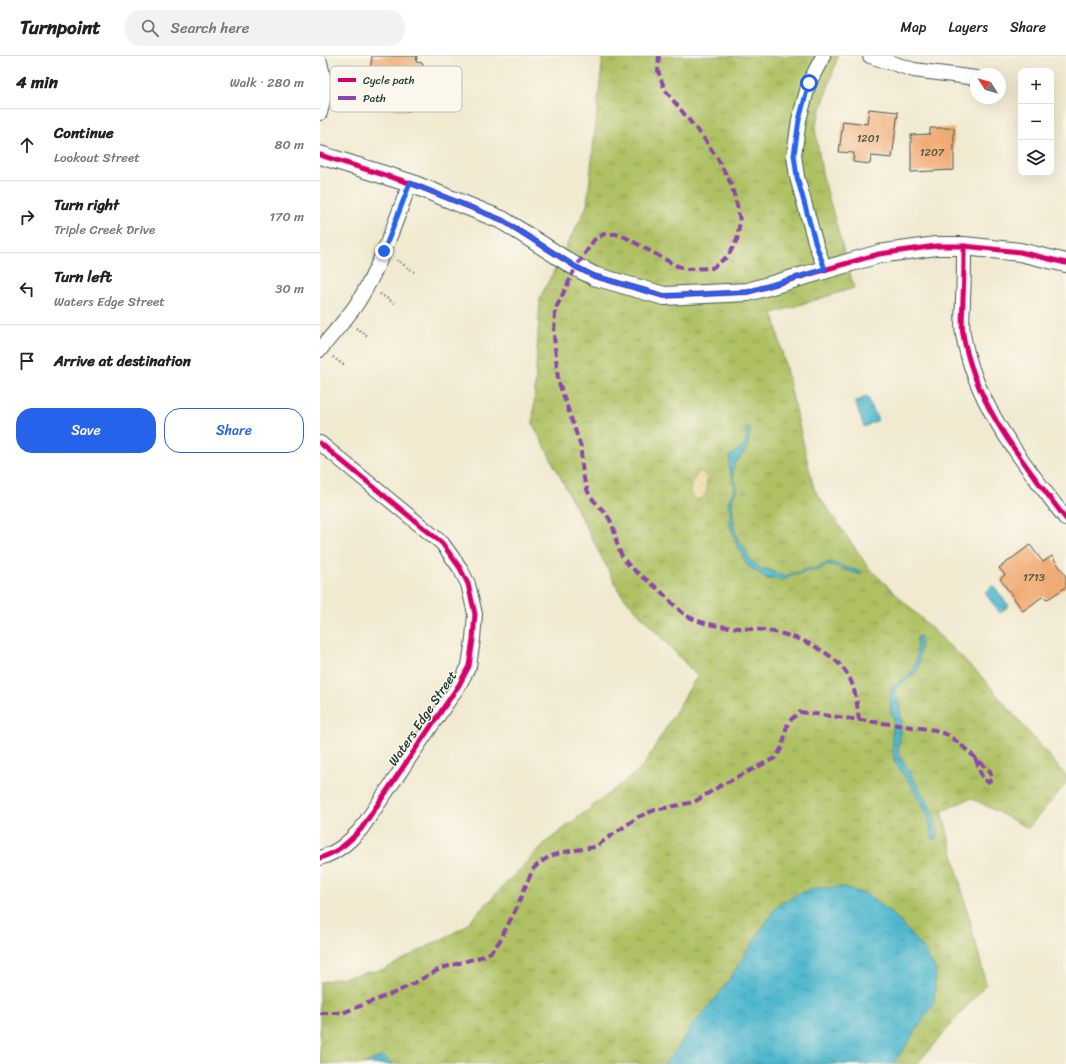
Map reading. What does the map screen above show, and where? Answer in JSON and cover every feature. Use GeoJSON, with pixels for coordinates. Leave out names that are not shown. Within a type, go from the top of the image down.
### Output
{"type":"FeatureCollection","features":[{"type":"Feature","properties":{"kind":"street"},"geometry":{"type":"LineString","coordinates":[[823,56],[809,83],[799,120],[794,155],[797,177],[805,207],[825,269]]}},
{"type":"Feature","properties":{"kind":"street"},"geometry":{"type":"LineString","coordinates":[[870,56],[914,70],[970,77]]}},
{"type":"Feature","properties":{"kind":"street"},"geometry":{"type":"LineString","coordinates":[[320,62],[326,88],[320,113]]}},
{"type":"Feature","properties":{"kind":"street"},"geometry":{"type":"LineString","coordinates":[[320,155],[410,183],[502,220],[576,267],[594,276],[664,296],[748,292],[886,253],[936,246],[964,246],[1020,252],[1066,263]]}},
{"type":"Feature","properties":{"kind":"street"},"geometry":{"type":"LineString","coordinates":[[320,350],[358,302],[384,251],[410,183]]}},
{"type":"Feature","properties":{"kind":"street"},"geometry":{"type":"LineString","coordinates":[[964,246],[963,334],[973,371],[982,395],[992,414],[1031,472],[1066,519]]}},
{"type":"Feature","properties":{"kind":"street","name":"Waters Edge Street"},"geometry":{"type":"LineString","coordinates":[[320,443],[442,543],[460,568],[468,584],[475,614],[474,639],[469,666],[459,685],[361,829],[349,842],[332,854],[320,858]]}},
{"type":"Feature","properties":{"kind":"path"},"geometry":{"type":"LineString","coordinates":[[384,251],[414,272]]}},
{"type":"Feature","properties":{"kind":"green space"},"geometry":{"type":"Polygon","coordinates":[[[603,56],[838,56],[815,128],[822,173],[854,288],[773,313],[814,489],[868,567],[981,676],[1066,776],[1066,784],[1028,828],[971,798],[942,811],[986,984],[917,1064],[320,1064],[320,982],[385,969],[463,928],[545,843],[642,768],[697,676],[620,593],[533,424],[540,298],[587,206],[603,56]]]}},
{"type":"Feature","properties":{"kind":"sand"},"geometry":{"type":"Polygon","coordinates":[[[700,471],[706,476],[707,487],[704,497],[697,500],[691,496],[691,485],[700,471]]]}},
{"type":"Feature","properties":{"kind":"water"},"geometry":{"type":"Polygon","coordinates":[[[867,396],[878,420],[864,427],[855,402],[867,396]]]}},
{"type":"Feature","properties":{"kind":"water"},"geometry":{"type":"Polygon","coordinates":[[[746,427],[750,427],[749,439],[745,451],[734,464],[733,477],[736,482],[737,490],[732,500],[734,528],[738,540],[744,547],[750,560],[761,569],[767,569],[783,576],[809,568],[813,569],[828,563],[835,563],[860,571],[861,575],[829,565],[782,580],[767,579],[747,565],[737,545],[730,525],[730,511],[728,502],[735,487],[729,466],[730,456],[744,446],[746,440],[746,427]]]}},
{"type":"Feature","properties":{"kind":"water"},"geometry":{"type":"Polygon","coordinates":[[[993,585],[1009,606],[1000,613],[985,593],[993,585]]]}},
{"type":"Feature","properties":{"kind":"water"},"geometry":{"type":"Polygon","coordinates":[[[921,636],[919,666],[916,672],[894,690],[895,696],[898,699],[901,717],[901,734],[898,753],[928,803],[934,818],[938,836],[933,840],[928,816],[913,788],[894,761],[892,737],[894,719],[891,712],[890,698],[892,687],[907,676],[914,667],[916,662],[917,637],[921,636]]]}},
{"type":"Feature","properties":{"kind":"water"},"geometry":{"type":"Polygon","coordinates":[[[844,887],[868,895],[893,914],[923,948],[936,970],[934,1002],[893,1064],[663,1064],[675,1052],[693,1024],[720,993],[776,907],[797,894],[817,888],[844,887]]]}},
{"type":"Feature","properties":{"kind":"water"},"geometry":{"type":"Polygon","coordinates":[[[382,1056],[394,1064],[365,1064],[382,1056]]]}},
{"type":"Feature","properties":{"kind":"building"},"geometry":{"type":"Polygon","coordinates":[[[372,56],[417,56],[416,62],[423,63],[423,66],[371,66],[372,56]]]}},
{"type":"Feature","properties":{"kind":"building"},"geometry":{"type":"Polygon","coordinates":[[[869,109],[898,112],[892,158],[871,156],[870,164],[853,162],[854,153],[839,152],[843,121],[867,124],[869,109]]]}},
{"type":"Feature","properties":{"kind":"building"},"geometry":{"type":"Polygon","coordinates":[[[930,128],[954,128],[954,170],[911,172],[911,135],[930,134],[930,128]]]}},
{"type":"Feature","properties":{"kind":"building"},"geometry":{"type":"Polygon","coordinates":[[[1030,545],[1043,562],[1052,556],[1064,573],[1066,587],[1048,599],[1042,597],[1023,611],[1000,579],[1005,575],[999,568],[1030,545]]]}},
{"type":"Feature","properties":{"kind":"marked path"},"geometry":{"type":"LineString","coordinates":[[659,56],[658,71],[665,90],[705,140],[719,161],[731,184],[740,221],[737,240],[728,256],[712,268],[686,269],[675,265],[625,237],[616,234],[604,234],[594,240],[576,267],[555,310],[554,335],[558,380],[581,447],[582,465],[586,487],[591,497],[610,520],[619,550],[624,560],[628,565],[658,589],[680,611],[689,617],[707,624],[763,630],[787,635],[812,645],[824,652],[835,660],[850,679],[855,694],[859,720]]}},
{"type":"Feature","properties":{"kind":"marked path"},"geometry":{"type":"LineString","coordinates":[[320,1013],[342,1013],[399,991],[442,968],[484,956],[491,952],[499,942],[517,907],[534,868],[541,862],[550,856],[564,852],[595,847],[638,817],[655,810],[694,802],[720,786],[775,758],[782,746],[788,724],[800,712],[935,730],[948,735],[960,744],[990,771],[992,779],[988,782],[983,780],[975,757]]}},
{"type":"Feature","properties":{"kind":"cycle path"},"geometry":{"type":"LineString","coordinates":[[320,155],[410,183],[502,220],[576,267],[594,276],[664,296],[748,292],[879,254],[936,246],[964,246],[1020,252],[1066,263]]}},
{"type":"Feature","properties":{"kind":"cycle path"},"geometry":{"type":"LineString","coordinates":[[964,246],[962,330],[969,360],[978,385],[1003,432],[1018,455],[1066,519]]}},
{"type":"Feature","properties":{"kind":"cycle path"},"geometry":{"type":"LineString","coordinates":[[320,443],[442,543],[460,568],[468,584],[475,614],[469,666],[459,685],[361,829],[352,839],[332,853],[320,858]]}},
{"type":"Feature","properties":{"kind":"route"},"geometry":{"type":"LineString","coordinates":[[384,251],[410,183],[502,220],[576,267],[594,276],[664,296],[748,292],[825,269],[816,245],[797,177],[794,155],[799,120],[809,83]]}}]}
